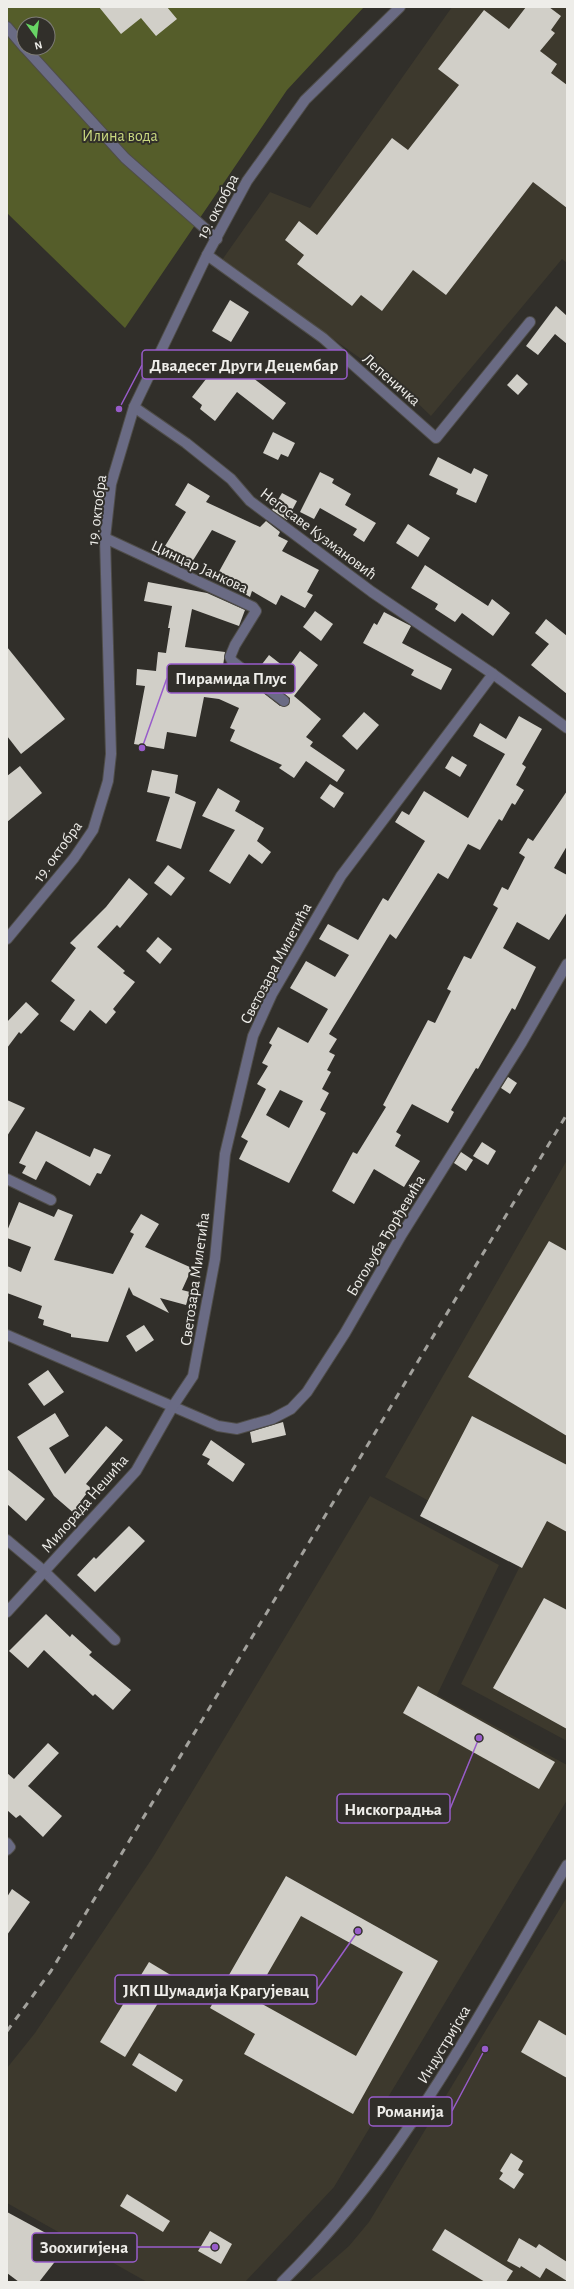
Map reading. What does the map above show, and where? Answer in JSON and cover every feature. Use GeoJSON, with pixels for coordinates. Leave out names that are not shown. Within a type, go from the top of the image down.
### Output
{"type":"FeatureCollection","features":[{"type":"Feature","properties":{"kind":"street","name":"19. октобра"},"geometry":{"type":"LineString","coordinates":[[7,939],[74,858],[93,830],[108,781],[111,754],[105,538],[111,484],[134,407],[207,255],[247,181],[305,100],[400,7]]}},
{"type":"Feature","properties":{"kind":"street"},"geometry":{"type":"LineString","coordinates":[[7,27],[16,38]]}},
{"type":"Feature","properties":{"kind":"street"},"geometry":{"type":"LineString","coordinates":[[31,56],[125,158],[217,239]]}},
{"type":"Feature","properties":{"kind":"street","name":"Лепеничка"},"geometry":{"type":"LineString","coordinates":[[207,255],[323,338],[436,438],[530,322]]}},
{"type":"Feature","properties":{"kind":"street","name":"Негосаве Кузмановић"},"geometry":{"type":"LineString","coordinates":[[134,407],[186,442],[231,479],[250,501],[372,592],[493,674]]}},
{"type":"Feature","properties":{"kind":"street","name":"Цинцар Јанкова"},"geometry":{"type":"LineString","coordinates":[[105,538],[253,608],[256,611],[235,645],[230,657],[232,661],[284,701]]}},
{"type":"Feature","properties":{"kind":"street"},"geometry":{"type":"LineString","coordinates":[[493,674],[567,728]]}},
{"type":"Feature","properties":{"kind":"street","name":"Светозара Милетића"},"geometry":{"type":"LineString","coordinates":[[172,1406],[194,1376],[215,1259],[225,1154],[254,1036],[272,994],[341,876],[493,674]]}},
{"type":"Feature","properties":{"kind":"street","name":"Богољуба Ђорђевића"},"geometry":{"type":"LineString","coordinates":[[7,1335],[172,1406],[194,1418],[218,1426],[237,1429],[272,1419],[291,1409],[307,1392],[345,1333],[402,1234],[522,1042],[567,964]]}},
{"type":"Feature","properties":{"kind":"street"},"geometry":{"type":"LineString","coordinates":[[7,1179],[51,1200]]}},
{"type":"Feature","properties":{"kind":"street","name":"Милорада Нешића"},"geometry":{"type":"LineString","coordinates":[[7,1612],[136,1471],[172,1406]]}},
{"type":"Feature","properties":{"kind":"street"},"geometry":{"type":"LineString","coordinates":[[7,1540],[44,1571],[115,1640]]}},
{"type":"Feature","properties":{"kind":"street"},"geometry":{"type":"LineString","coordinates":[[7,1843],[10,1847],[7,1850]]}},
{"type":"Feature","properties":{"kind":"street","name":"Индустријска"},"geometry":{"type":"LineString","coordinates":[[282,2282],[315,2250],[350,2209],[402,2140],[567,1865]]}},
{"type":"Feature","properties":{"kind":"shaded area"},"geometry":{"type":"Polygon","coordinates":[[[452,7],[567,7],[567,263],[562,259],[431,416],[402,388],[222,260],[270,192],[310,208],[452,7]]]}},
{"type":"Feature","properties":{"kind":"shaded area"},"geometry":{"type":"Polygon","coordinates":[[[567,1160],[567,1741],[461,1684],[526,1554],[385,1477],[567,1160]]]}},
{"type":"Feature","properties":{"kind":"shaded area"},"geometry":{"type":"Polygon","coordinates":[[[370,1496],[499,1565],[437,1695],[567,1765],[567,1800],[334,2187],[245,2282],[147,2282],[7,2203],[7,2068],[35,2033],[153,1857],[370,1496]]]}},
{"type":"Feature","properties":{"kind":"shaded area"},"geometry":{"type":"Polygon","coordinates":[[[567,1897],[567,2282],[308,2282],[349,2246],[369,2222],[567,1897]]]}},
{"type":"Feature","properties":{"kind":"green space","name":"Илина вода"},"geometry":{"type":"Polygon","coordinates":[[[7,7],[364,7],[287,90],[125,328],[7,213],[7,7]]]}},
{"type":"Feature","properties":{"kind":"building"},"geometry":{"type":"Polygon","coordinates":[[[99,7],[167,7],[177,19],[156,36],[141,18],[121,34],[99,7]]]}},
{"type":"Feature","properties":{"kind":"building"},"geometry":{"type":"Polygon","coordinates":[[[526,7],[549,7],[561,16],[551,30],[555,33],[540,51],[557,64],[551,73],[567,85],[567,208],[533,182],[446,295],[413,270],[382,311],[361,295],[352,306],[297,264],[304,255],[285,240],[299,221],[317,235],[392,138],[408,150],[459,85],[438,69],[484,10],[509,29],[526,7]]]}},
{"type":"Feature","properties":{"kind":"building"},"geometry":{"type":"Polygon","coordinates":[[[230,300],[249,312],[231,342],[212,331],[230,300]]]}},
{"type":"Feature","properties":{"kind":"building"},"geometry":{"type":"Polygon","coordinates":[[[556,306],[567,316],[567,344],[555,334],[538,355],[526,346],[556,306]]]}},
{"type":"Feature","properties":{"kind":"building"},"geometry":{"type":"Polygon","coordinates":[[[224,356],[286,403],[273,420],[237,392],[215,421],[200,409],[202,405],[192,397],[224,356]]]}},
{"type":"Feature","properties":{"kind":"building"},"geometry":{"type":"Polygon","coordinates":[[[517,374],[528,384],[518,395],[507,385],[517,374]]]}},
{"type":"Feature","properties":{"kind":"building"},"geometry":{"type":"Polygon","coordinates":[[[273,432],[295,443],[288,457],[281,454],[278,460],[263,453],[273,432]]]}},
{"type":"Feature","properties":{"kind":"building"},"geometry":{"type":"Polygon","coordinates":[[[438,457],[471,474],[474,468],[488,475],[476,503],[456,494],[458,489],[429,475],[438,457]]]}},
{"type":"Feature","properties":{"kind":"building"},"geometry":{"type":"Polygon","coordinates":[[[320,472],[334,479],[332,483],[351,494],[345,505],[376,523],[364,542],[353,535],[357,529],[320,508],[314,519],[300,512],[320,472]]]}},
{"type":"Feature","properties":{"kind":"building"},"geometry":{"type":"Polygon","coordinates":[[[188,483],[210,496],[206,502],[260,527],[266,521],[280,532],[278,536],[288,541],[282,551],[319,570],[307,592],[313,595],[305,608],[281,595],[276,605],[252,591],[250,597],[216,577],[236,541],[212,530],[192,562],[165,546],[186,512],[175,505],[188,483]]]}},
{"type":"Feature","properties":{"kind":"building"},"geometry":{"type":"Polygon","coordinates":[[[282,493],[297,501],[287,520],[272,510],[282,493]]]}},
{"type":"Feature","properties":{"kind":"building"},"geometry":{"type":"Polygon","coordinates":[[[408,524],[430,538],[418,557],[396,543],[408,524]]]}},
{"type":"Feature","properties":{"kind":"building"},"geometry":{"type":"Polygon","coordinates":[[[425,565],[488,606],[492,599],[510,613],[493,636],[462,613],[455,622],[435,609],[438,604],[411,588],[425,565]]]}},
{"type":"Feature","properties":{"kind":"building"},"geometry":{"type":"Polygon","coordinates":[[[148,582],[207,593],[245,610],[239,626],[192,609],[185,647],[225,652],[222,673],[248,683],[249,682],[280,706],[289,705],[290,698],[256,672],[269,655],[287,669],[300,651],[318,665],[294,696],[321,719],[306,737],[313,742],[310,746],[345,770],[337,782],[306,761],[294,778],[279,768],[282,765],[230,741],[235,730],[230,728],[239,708],[219,699],[204,697],[196,737],[167,732],[164,749],[134,744],[145,686],[136,685],[137,669],[156,671],[158,652],[166,653],[172,606],[144,601],[148,582]]]}},
{"type":"Feature","properties":{"kind":"building"},"geometry":{"type":"Polygon","coordinates":[[[315,611],[333,624],[321,641],[303,627],[315,611]]]}},
{"type":"Feature","properties":{"kind":"building"},"geometry":{"type":"Polygon","coordinates":[[[384,612],[411,626],[402,643],[452,669],[441,690],[411,675],[414,670],[363,643],[374,623],[377,625],[384,612]]]}},
{"type":"Feature","properties":{"kind":"building"},"geometry":{"type":"Polygon","coordinates":[[[546,619],[567,636],[567,694],[531,665],[549,644],[535,633],[546,619]]]}},
{"type":"Feature","properties":{"kind":"building"},"geometry":{"type":"Polygon","coordinates":[[[7,647],[65,719],[21,754],[7,736],[7,647]]]}},
{"type":"Feature","properties":{"kind":"building"},"geometry":{"type":"Polygon","coordinates":[[[364,712],[379,725],[357,750],[342,736],[364,712]]]}},
{"type":"Feature","properties":{"kind":"building"},"geometry":{"type":"Polygon","coordinates":[[[519,716],[542,729],[522,764],[526,767],[516,785],[524,790],[515,805],[512,803],[502,821],[499,819],[480,850],[468,844],[448,879],[438,873],[396,939],[390,934],[329,1034],[337,1039],[329,1052],[335,1055],[327,1070],[331,1072],[322,1089],[329,1093],[320,1110],[326,1113],[289,1183],[239,1159],[248,1141],[241,1137],[266,1089],[257,1084],[268,1066],[262,1063],[272,1045],[269,1043],[278,1027],[308,1043],[328,1009],[290,988],[306,961],[335,977],[349,955],[319,939],[328,924],[358,940],[383,898],[388,901],[425,841],[395,822],[402,811],[409,815],[424,791],[468,818],[505,754],[473,736],[480,723],[506,739],[519,716]],[[280,1090],[266,1115],[289,1128],[303,1101],[280,1090]]]}},
{"type":"Feature","properties":{"kind":"building"},"geometry":{"type":"Polygon","coordinates":[[[452,756],[467,765],[460,777],[445,768],[452,756]]]}},
{"type":"Feature","properties":{"kind":"building"},"geometry":{"type":"Polygon","coordinates":[[[20,766],[42,793],[7,822],[7,776],[20,766]]]}},
{"type":"Feature","properties":{"kind":"building"},"geometry":{"type":"Polygon","coordinates":[[[152,770],[178,775],[175,793],[196,802],[181,849],[156,841],[170,797],[147,792],[152,770]]]}},
{"type":"Feature","properties":{"kind":"building"},"geometry":{"type":"Polygon","coordinates":[[[330,784],[344,793],[334,808],[320,798],[330,784]]]}},
{"type":"Feature","properties":{"kind":"building"},"geometry":{"type":"Polygon","coordinates":[[[218,788],[240,801],[235,811],[264,828],[257,841],[271,852],[262,864],[249,854],[230,884],[209,871],[235,830],[202,816],[218,788]]]}},
{"type":"Feature","properties":{"kind":"building"},"geometry":{"type":"Polygon","coordinates":[[[567,791],[567,846],[554,868],[567,875],[567,912],[549,940],[517,922],[503,948],[536,967],[515,1010],[512,1008],[478,1069],[476,1068],[451,1110],[454,1112],[448,1123],[412,1104],[396,1132],[401,1135],[395,1146],[420,1161],[404,1187],[374,1169],[354,1204],[332,1191],[353,1152],[357,1154],[386,1107],[383,1105],[428,1020],[435,1023],[451,991],[447,989],[464,956],[471,959],[498,908],[493,905],[502,887],[508,890],[525,857],[519,853],[528,838],[533,841],[567,791]]]}},
{"type":"Feature","properties":{"kind":"building"},"geometry":{"type":"Polygon","coordinates":[[[168,865],[185,878],[171,896],[154,883],[168,865]]]}},
{"type":"Feature","properties":{"kind":"building"},"geometry":{"type":"Polygon","coordinates":[[[129,878],[148,894],[120,928],[117,925],[97,947],[125,971],[123,973],[135,982],[113,1009],[116,1012],[106,1024],[90,1010],[74,1031],[60,1021],[75,1000],[51,981],[76,948],[70,943],[106,907],[129,878]]]}},
{"type":"Feature","properties":{"kind":"building"},"geometry":{"type":"Polygon","coordinates":[[[158,937],[172,949],[160,964],[146,951],[158,937]]]}},
{"type":"Feature","properties":{"kind":"building"},"geometry":{"type":"Polygon","coordinates":[[[26,1002],[39,1014],[21,1034],[19,1032],[7,1048],[7,1022],[26,1002]]]}},
{"type":"Feature","properties":{"kind":"building"},"geometry":{"type":"Polygon","coordinates":[[[508,1077],[517,1083],[510,1094],[501,1088],[508,1077]]]}},
{"type":"Feature","properties":{"kind":"building"},"geometry":{"type":"Polygon","coordinates":[[[7,1100],[25,1108],[7,1136],[7,1100]]]}},
{"type":"Feature","properties":{"kind":"building"},"geometry":{"type":"Polygon","coordinates":[[[36,1131],[90,1157],[94,1148],[111,1155],[101,1174],[97,1173],[90,1186],[46,1161],[36,1180],[22,1173],[26,1166],[19,1163],[36,1131]]]}},
{"type":"Feature","properties":{"kind":"building"},"geometry":{"type":"Polygon","coordinates":[[[482,1142],[496,1151],[488,1165],[473,1156],[482,1142]]]}},
{"type":"Feature","properties":{"kind":"building"},"geometry":{"type":"Polygon","coordinates":[[[461,1152],[473,1160],[466,1171],[454,1163],[461,1152]]]}},
{"type":"Feature","properties":{"kind":"building"},"geometry":{"type":"Polygon","coordinates":[[[19,1202],[54,1217],[58,1209],[73,1215],[54,1260],[113,1274],[134,1234],[130,1232],[141,1214],[159,1224],[145,1247],[192,1268],[182,1290],[190,1292],[186,1305],[160,1298],[169,1313],[133,1295],[129,1287],[108,1342],[71,1337],[71,1334],[43,1325],[44,1320],[38,1318],[42,1306],[7,1293],[7,1266],[21,1272],[31,1247],[7,1238],[7,1231],[19,1202]]]}},
{"type":"Feature","properties":{"kind":"building"},"geometry":{"type":"Polygon","coordinates":[[[549,1241],[567,1251],[567,1436],[468,1377],[549,1241]]]}},
{"type":"Feature","properties":{"kind":"building"},"geometry":{"type":"Polygon","coordinates":[[[144,1325],[154,1340],[136,1352],[126,1336],[144,1325]]]}},
{"type":"Feature","properties":{"kind":"building"},"geometry":{"type":"Polygon","coordinates":[[[48,1370],[64,1392],[44,1406],[28,1384],[48,1370]]]}},
{"type":"Feature","properties":{"kind":"building"},"geometry":{"type":"Polygon","coordinates":[[[55,1413],[69,1436],[49,1448],[65,1474],[106,1426],[123,1440],[86,1484],[91,1488],[80,1502],[85,1506],[76,1515],[54,1496],[17,1437],[55,1413]]]}},
{"type":"Feature","properties":{"kind":"building"},"geometry":{"type":"Polygon","coordinates":[[[472,1416],[567,1465],[567,1532],[547,1521],[522,1568],[420,1516],[472,1416]]]}},
{"type":"Feature","properties":{"kind":"building"},"geometry":{"type":"Polygon","coordinates":[[[283,1422],[286,1435],[252,1443],[250,1432],[283,1422]]]}},
{"type":"Feature","properties":{"kind":"building"},"geometry":{"type":"Polygon","coordinates":[[[211,1440],[245,1464],[233,1482],[207,1464],[210,1459],[202,1455],[211,1440]]]}},
{"type":"Feature","properties":{"kind":"building"},"geometry":{"type":"Polygon","coordinates":[[[7,1469],[45,1499],[26,1521],[7,1504],[7,1469]]]}},
{"type":"Feature","properties":{"kind":"building"},"geometry":{"type":"Polygon","coordinates":[[[129,1526],[145,1541],[95,1592],[77,1575],[94,1557],[96,1559],[129,1526]]]}},
{"type":"Feature","properties":{"kind":"building"},"geometry":{"type":"Polygon","coordinates":[[[544,1598],[567,1610],[567,1729],[493,1688],[544,1598]]]}},
{"type":"Feature","properties":{"kind":"building"},"geometry":{"type":"Polygon","coordinates":[[[46,1614],[70,1637],[72,1634],[92,1652],[89,1655],[131,1690],[113,1710],[95,1694],[93,1696],[44,1650],[28,1668],[9,1651],[46,1614]]]}},
{"type":"Feature","properties":{"kind":"building"},"geometry":{"type":"Polygon","coordinates":[[[418,1686],[555,1762],[539,1789],[403,1713],[418,1686]]]}},
{"type":"Feature","properties":{"kind":"building"},"geometry":{"type":"Polygon","coordinates":[[[48,1743],[59,1753],[28,1786],[62,1816],[43,1837],[20,1815],[16,1818],[7,1810],[7,1773],[14,1779],[48,1743]]]}},
{"type":"Feature","properties":{"kind":"building"},"geometry":{"type":"Polygon","coordinates":[[[286,1876],[438,1961],[353,2114],[244,2054],[255,2034],[210,2008],[286,1876]],[[301,1916],[253,1999],[356,2056],[403,1972],[301,1916]]]}},
{"type":"Feature","properties":{"kind":"building"},"geometry":{"type":"Polygon","coordinates":[[[12,1889],[30,1902],[7,1935],[7,1897],[12,1889]]]}},
{"type":"Feature","properties":{"kind":"building"},"geometry":{"type":"Polygon","coordinates":[[[149,1962],[174,1977],[125,2057],[100,2042],[149,1962]]]}},
{"type":"Feature","properties":{"kind":"building"},"geometry":{"type":"Polygon","coordinates":[[[539,2020],[567,2036],[567,2078],[521,2052],[539,2020]]]}},
{"type":"Feature","properties":{"kind":"building"},"geometry":{"type":"Polygon","coordinates":[[[139,2053],[183,2080],[176,2092],[132,2065],[139,2053]]]}},
{"type":"Feature","properties":{"kind":"building"},"geometry":{"type":"Polygon","coordinates":[[[511,2153],[523,2161],[518,2170],[524,2174],[514,2189],[499,2179],[503,2173],[500,2171],[511,2153]]]}},
{"type":"Feature","properties":{"kind":"building"},"geometry":{"type":"Polygon","coordinates":[[[127,2194],[170,2221],[163,2232],[120,2206],[127,2194]]]}},
{"type":"Feature","properties":{"kind":"building"},"geometry":{"type":"Polygon","coordinates":[[[7,2212],[68,2245],[39,2282],[19,2282],[7,2273],[7,2212]]]}},
{"type":"Feature","properties":{"kind":"building"},"geometry":{"type":"Polygon","coordinates":[[[445,2229],[513,2271],[506,2282],[485,2282],[432,2250],[445,2229]]]}},
{"type":"Feature","properties":{"kind":"building"},"geometry":{"type":"Polygon","coordinates":[[[210,2231],[232,2244],[221,2264],[198,2251],[210,2231]]]}},
{"type":"Feature","properties":{"kind":"building"},"geometry":{"type":"Polygon","coordinates":[[[519,2238],[536,2248],[539,2244],[567,2262],[567,2281],[546,2268],[540,2278],[521,2266],[520,2268],[507,2261],[519,2238]]]}},
{"type":"Feature","properties":{"kind":"railway"},"geometry":{"type":"LineString","coordinates":[[7,2031],[51,1971],[567,1114]]}},
{"type":"Feature","properties":{"kind":"place","name":"Двадесет Други Децембар"},"geometry":{"type":"Point","coordinates":[119,409]}},
{"type":"Feature","properties":{"kind":"place","name":"Пирамида Плус"},"geometry":{"type":"Point","coordinates":[142,748]}},
{"type":"Feature","properties":{"kind":"place","name":"Нискоградња"},"geometry":{"type":"Point","coordinates":[479,1738]}},
{"type":"Feature","properties":{"kind":"place","name":"ЈКП Шумадија Крагујевац"},"geometry":{"type":"Point","coordinates":[358,1931]}},
{"type":"Feature","properties":{"kind":"place","name":"Романија"},"geometry":{"type":"Point","coordinates":[485,2049]}},
{"type":"Feature","properties":{"kind":"place","name":"Зоохигијена"},"geometry":{"type":"Point","coordinates":[215,2247]}}]}
